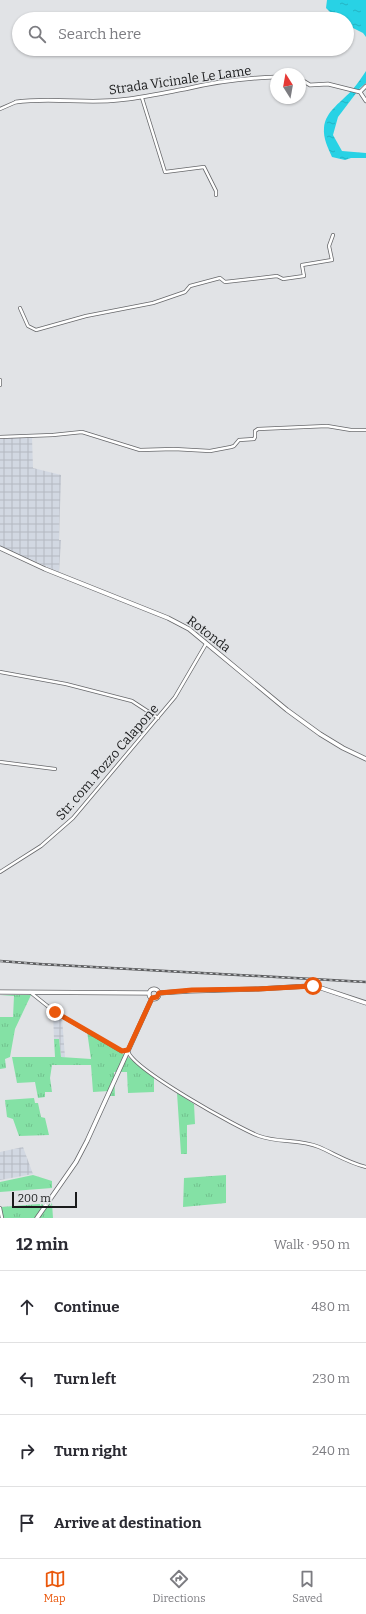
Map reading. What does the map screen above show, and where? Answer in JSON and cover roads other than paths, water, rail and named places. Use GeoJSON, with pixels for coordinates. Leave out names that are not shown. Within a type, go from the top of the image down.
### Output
{"type":"FeatureCollection","features":[{"type":"Feature","properties":{"kind":"main road","name":"Rotonda"},"geometry":{"type":"LineString","coordinates":[[0,548],[45,569],[168,618],[189,629],[287,710],[320,734],[343,748],[366,759]]}},
{"type":"Feature","properties":{"kind":"main road"},"geometry":{"type":"LineString","coordinates":[[0,992],[149,993],[154,989],[159,993],[309,986],[320,988],[366,1003]]}},
{"type":"Feature","properties":{"kind":"main road"},"geometry":{"type":"LineString","coordinates":[[149,993],[152,998]]}},
{"type":"Feature","properties":{"kind":"main road"},"geometry":{"type":"LineString","coordinates":[[37,1218],[76,1162],[152,998],[157,997],[159,993]]}},
{"type":"Feature","properties":{"kind":"street","name":"Strada Vicinale Le Lame"},"geometry":{"type":"LineString","coordinates":[[16,102],[39,99],[104,101],[142,98],[200,86],[270,78]]}},
{"type":"Feature","properties":{"kind":"street"},"geometry":{"type":"LineString","coordinates":[[306,83],[310,85],[328,84],[360,92],[366,101]]}},
{"type":"Feature","properties":{"kind":"street"},"geometry":{"type":"LineString","coordinates":[[360,92],[366,86]]}},
{"type":"Feature","properties":{"kind":"street"},"geometry":{"type":"LineString","coordinates":[[142,98],[165,172],[204,167],[216,191],[216,195]]}},
{"type":"Feature","properties":{"kind":"street"},"geometry":{"type":"LineString","coordinates":[[0,109],[16,102]]}},
{"type":"Feature","properties":{"kind":"street"},"geometry":{"type":"LineString","coordinates":[[20,308],[28,326],[36,330],[86,316],[153,303],[185,292],[190,286],[220,278],[225,282],[277,276],[283,278],[304,276],[302,265],[332,260],[329,246],[333,235]]}},
{"type":"Feature","properties":{"kind":"street"},"geometry":{"type":"LineString","coordinates":[[0,380],[0,385]]}},
{"type":"Feature","properties":{"kind":"street"},"geometry":{"type":"LineString","coordinates":[[0,437],[53,435],[82,432],[140,450],[174,449],[210,451],[234,446],[239,440],[254,439],[258,429],[327,426],[351,430],[366,430]]}},
{"type":"Feature","properties":{"kind":"street","name":"Str. com. Pozzo Calapone"},"geometry":{"type":"LineString","coordinates":[[0,872],[41,846],[73,818],[181,689],[206,644]]}},
{"type":"Feature","properties":{"kind":"street"},"geometry":{"type":"LineString","coordinates":[[0,672],[66,684],[132,701],[158,718]]}},
{"type":"Feature","properties":{"kind":"street"},"geometry":{"type":"LineString","coordinates":[[0,762],[55,768]]}},
{"type":"Feature","properties":{"kind":"street"},"geometry":{"type":"LineString","coordinates":[[30,992],[55,1012],[121,1051],[128,1050],[131,1058],[156,1077],[198,1104],[259,1136],[278,1140],[307,1143],[319,1147],[355,1165],[366,1167]]}},
{"type":"Feature","properties":{"kind":"street"},"geometry":{"type":"LineString","coordinates":[[124,1059],[131,1058]]}},
{"type":"Feature","properties":{"kind":"street"},"geometry":{"type":"LineString","coordinates":[[0,1208],[2,1218]]}},
{"type":"Feature","properties":{"kind":"water"},"geometry":{"type":"Polygon","coordinates":[[[327,0],[366,0],[366,37],[363,33],[354,28],[354,12],[331,12],[326,8],[327,0]]]}},
{"type":"Feature","properties":{"kind":"water"},"geometry":{"type":"Polygon","coordinates":[[[366,71],[366,83],[360,88],[338,117],[333,135],[342,151],[366,153],[366,158],[351,158],[345,160],[332,157],[324,135],[325,122],[331,111],[353,89],[366,71]]]}},
{"type":"Feature","properties":{"kind":"railway"},"geometry":{"type":"LineString","coordinates":[[0,961],[366,982]]}}]}
